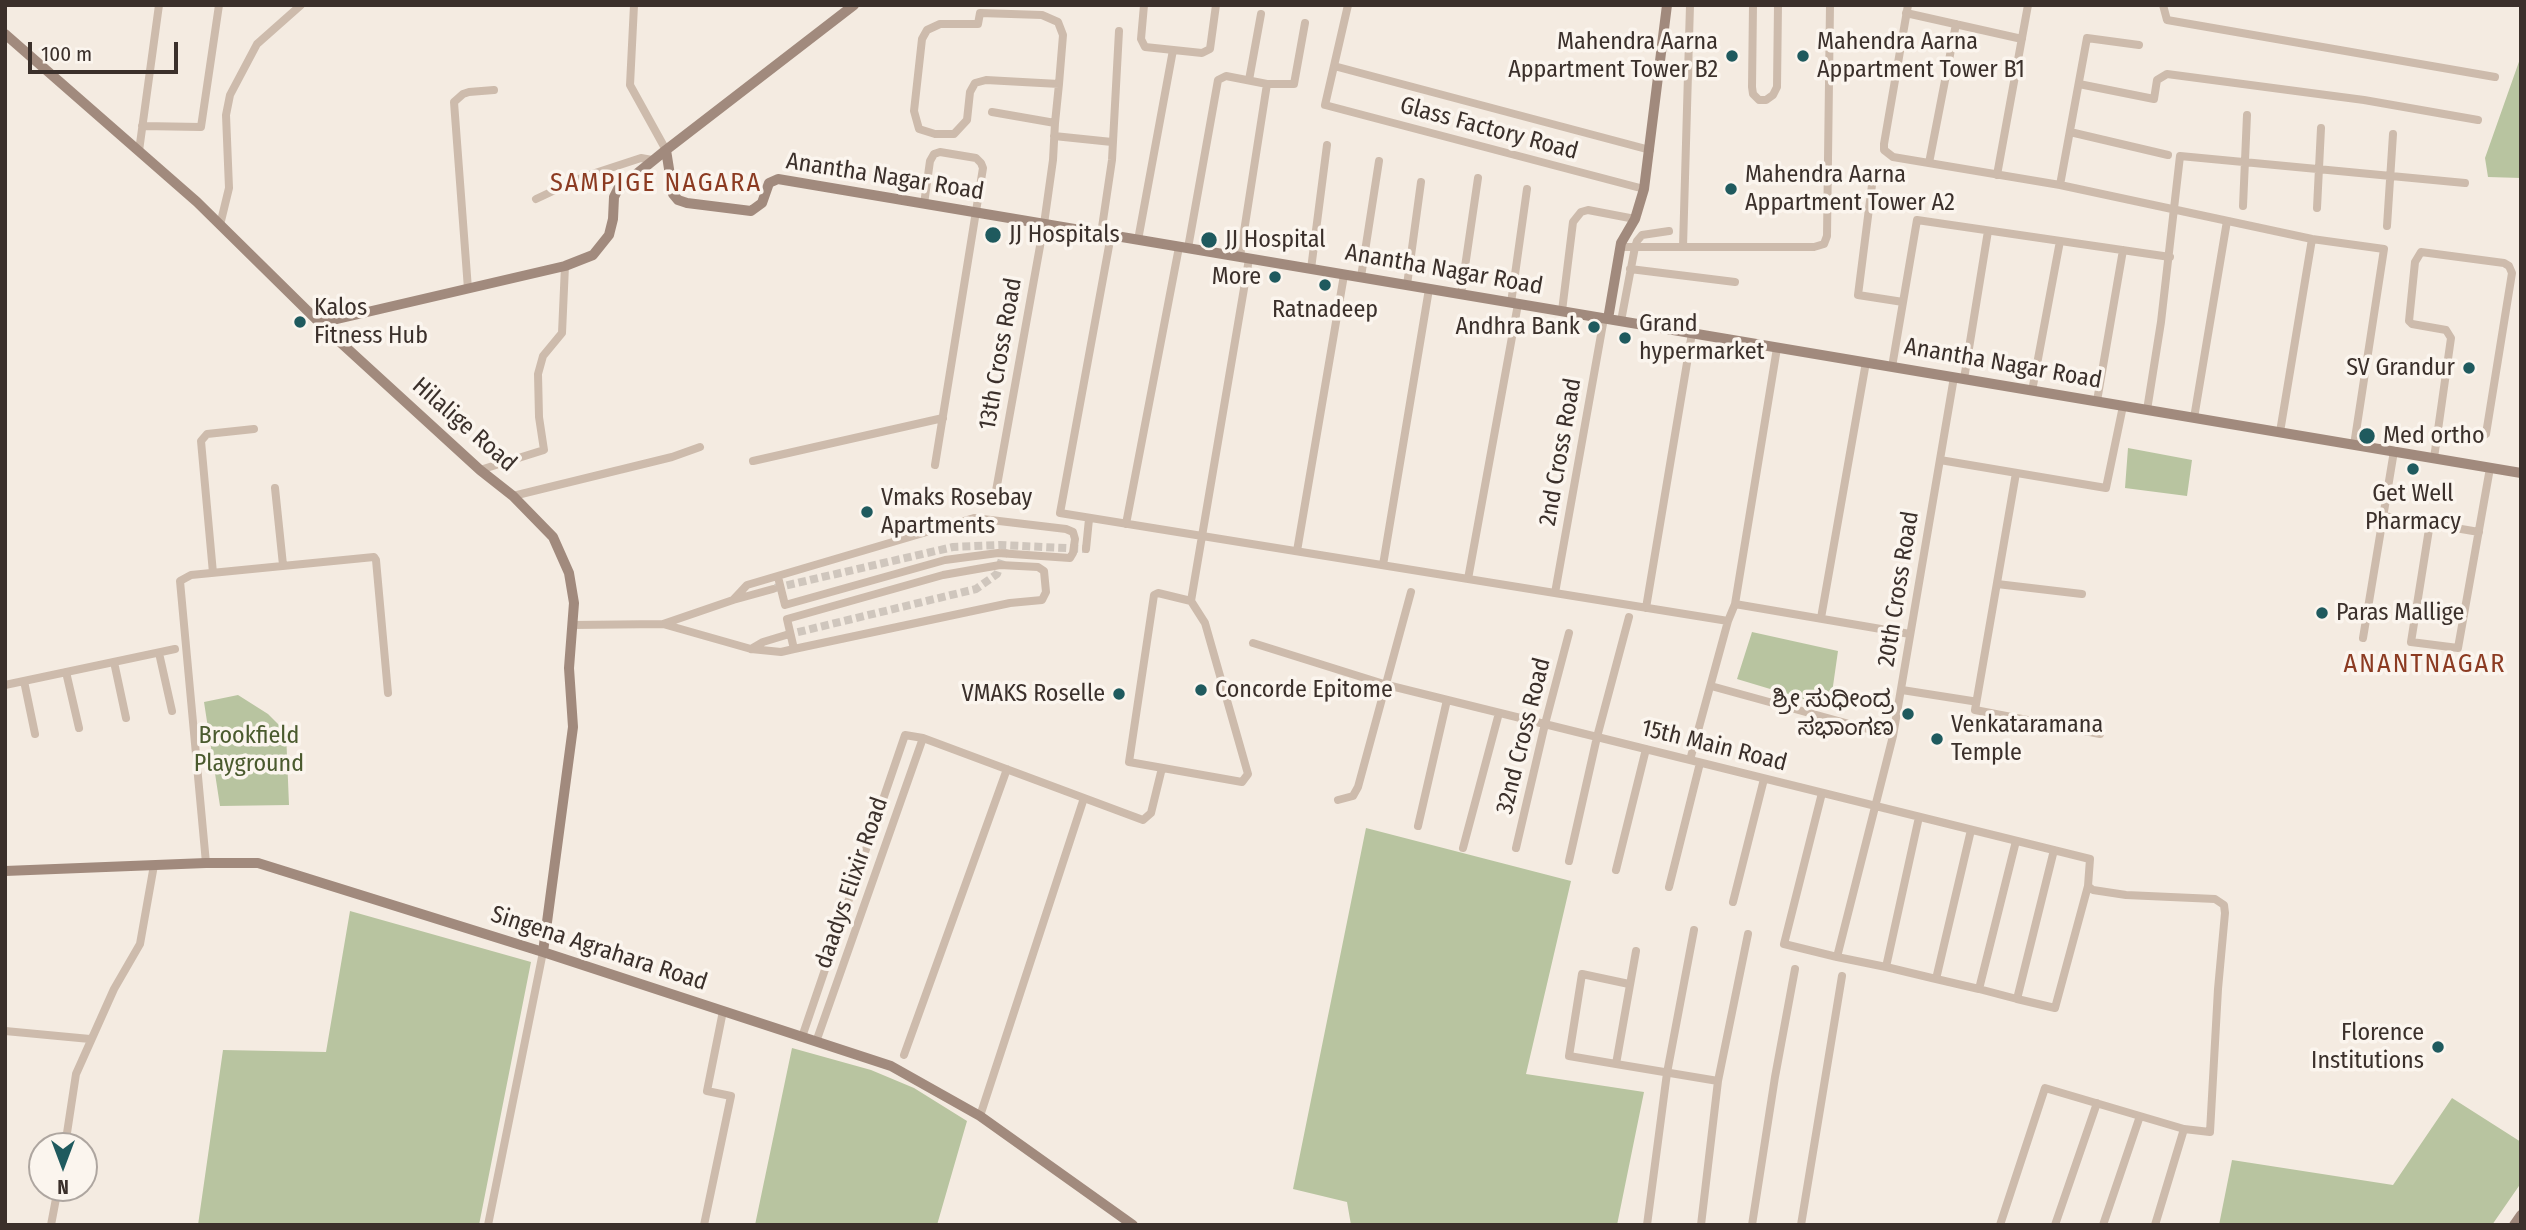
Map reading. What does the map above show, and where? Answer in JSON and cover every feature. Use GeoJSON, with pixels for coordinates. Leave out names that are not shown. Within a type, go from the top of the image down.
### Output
{"type":"FeatureCollection","features":[{"type":"Feature","properties":{"kind":"street"},"geometry":{"type":"LineString","coordinates":[[139,151],[159,5]]}},
{"type":"Feature","properties":{"kind":"street"},"geometry":{"type":"LineString","coordinates":[[142,126],[201,127],[219,5]]}},
{"type":"Feature","properties":{"kind":"street"},"geometry":{"type":"LineString","coordinates":[[220,225],[229,188],[226,115],[230,95],[257,44],[301,5]]}},
{"type":"Feature","properties":{"kind":"street"},"geometry":{"type":"LineString","coordinates":[[634,5],[630,85],[666,150]]}},
{"type":"Feature","properties":{"kind":"street"},"geometry":{"type":"LineString","coordinates":[[320,323],[565,266],[593,255],[599,250],[611,228],[615,192],[652,160],[854,5]]}},
{"type":"Feature","properties":{"kind":"street"},"geometry":{"type":"LineString","coordinates":[[1144,5],[1145,47],[1208,52],[1216,5]]}},
{"type":"Feature","properties":{"kind":"street"},"geometry":{"type":"LineString","coordinates":[[1334,66],[1348,5]]}},
{"type":"Feature","properties":{"kind":"street"},"geometry":{"type":"LineString","coordinates":[[1606,319],[1620,247],[1635,219],[1644,189],[1667,5]]}},
{"type":"Feature","properties":{"kind":"street"},"geometry":{"type":"LineString","coordinates":[[1684,247],[1690,5]]}},
{"type":"Feature","properties":{"kind":"street"},"geometry":{"type":"LineString","coordinates":[[1753,5],[1752,87],[1753,94],[1759,100],[1766,100],[1773,95],[1777,87],[1778,5]]}},
{"type":"Feature","properties":{"kind":"street"},"geometry":{"type":"LineString","coordinates":[[1620,247],[1814,247],[1824,244],[1827,236],[1830,5]]}},
{"type":"Feature","properties":{"kind":"street"},"geometry":{"type":"LineString","coordinates":[[1997,175],[2028,5]]}},
{"type":"Feature","properties":{"kind":"street"},"geometry":{"type":"LineString","coordinates":[[2163,5],[2167,20],[2495,77]]}},
{"type":"Feature","properties":{"kind":"street"},"geometry":{"type":"LineString","coordinates":[[2022,39],[1956,24],[1907,9],[1884,150],[1893,157],[2060,185],[2312,239],[2384,249],[2354,445]]}},
{"type":"Feature","properties":{"kind":"street","name":"13th Cross Road"},"geometry":{"type":"LineString","coordinates":[[994,502],[1044,224],[1053,160],[1063,34],[1058,22],[1042,15],[980,13],[978,24],[940,24],[927,30],[922,39],[914,111],[919,129],[935,134],[954,134],[967,120],[970,92],[975,83],[986,80],[1059,84]]}},
{"type":"Feature","properties":{"kind":"street"},"geometry":{"type":"LineString","coordinates":[[1249,80],[1261,14]]}},
{"type":"Feature","properties":{"kind":"street"},"geometry":{"type":"LineString","coordinates":[[1126,524],[1218,80],[1226,76],[1267,84],[1294,84],[1305,23]]}},
{"type":"Feature","properties":{"kind":"street"},"geometry":{"type":"LineString","coordinates":[[1929,163],[1956,24]]}},
{"type":"Feature","properties":{"kind":"street"},"geometry":{"type":"LineString","coordinates":[[1119,31],[1106,235],[1060,513],[1728,621]]}},
{"type":"Feature","properties":{"kind":"street","name":"Hilalige Road"},"geometry":{"type":"LineString","coordinates":[[5,34],[220,225],[320,323],[480,470],[513,496],[553,537],[565,561],[574,603],[569,668],[573,727],[543,952]]}},
{"type":"Feature","properties":{"kind":"street"},"geometry":{"type":"LineString","coordinates":[[2060,185],[2087,38],[2139,45]]}},
{"type":"Feature","properties":{"kind":"street"},"geometry":{"type":"LineString","coordinates":[[1138,240],[1173,50]]}},
{"type":"Feature","properties":{"kind":"street","name":"Glass Factory Road"},"geometry":{"type":"LineString","coordinates":[[1644,189],[1325,105],[1334,66],[1650,150]]}},
{"type":"Feature","properties":{"kind":"street"},"geometry":{"type":"LineString","coordinates":[[2078,84],[2154,99],[2157,80],[2167,74],[2364,100],[2478,120]]}},
{"type":"Feature","properties":{"kind":"street"},"geometry":{"type":"LineString","coordinates":[[1191,601],[1158,593],[1154,595],[1129,762],[1242,782],[1248,778],[1248,774],[1205,623],[1191,601],[1244,258],[1267,84]]}},
{"type":"Feature","properties":{"kind":"street"},"geometry":{"type":"LineString","coordinates":[[468,289],[454,102],[469,92],[494,90]]}},
{"type":"Feature","properties":{"kind":"street"},"geometry":{"type":"LineString","coordinates":[[992,112],[1055,123]]}},
{"type":"Feature","properties":{"kind":"street"},"geometry":{"type":"LineString","coordinates":[[2243,206],[2247,115]]}},
{"type":"Feature","properties":{"kind":"street"},"geometry":{"type":"LineString","coordinates":[[2317,208],[2321,128]]}},
{"type":"Feature","properties":{"kind":"street"},"geometry":{"type":"LineString","coordinates":[[2070,132],[2168,155]]}},
{"type":"Feature","properties":{"kind":"street"},"geometry":{"type":"LineString","coordinates":[[2387,226],[2393,134]]}},
{"type":"Feature","properties":{"kind":"street"},"geometry":{"type":"LineString","coordinates":[[1054,136],[1112,142]]}},
{"type":"Feature","properties":{"kind":"street"},"geometry":{"type":"LineString","coordinates":[[1311,269],[1327,145]]}},
{"type":"Feature","properties":{"kind":"street","name":"Anantha Nagar Road"},"geometry":{"type":"LineString","coordinates":[[666,150],[673,194],[678,200],[688,203],[755,210],[762,204],[769,183],[778,179],[2521,473]]}},
{"type":"Feature","properties":{"kind":"street"},"geometry":{"type":"LineString","coordinates":[[924,204],[930,161],[934,154],[940,152],[976,158],[983,168],[935,465]]}},
{"type":"Feature","properties":{"kind":"street"},"geometry":{"type":"LineString","coordinates":[[2147,410],[2169,257],[2180,156],[2465,183]]}},
{"type":"Feature","properties":{"kind":"street"},"geometry":{"type":"LineString","coordinates":[[536,199],[583,177],[641,158],[652,160]]}},
{"type":"Feature","properties":{"kind":"street"},"geometry":{"type":"LineString","coordinates":[[1361,278],[1379,161]]}},
{"type":"Feature","properties":{"kind":"street"},"geometry":{"type":"LineString","coordinates":[[1461,294],[1478,178]]}},
{"type":"Feature","properties":{"kind":"street"},"geometry":{"type":"LineString","coordinates":[[1407,285],[1421,182]]}},
{"type":"Feature","properties":{"kind":"street"},"geometry":{"type":"LineString","coordinates":[[1872,185],[1858,295],[1903,302]]}},
{"type":"Feature","properties":{"kind":"street"},"geometry":{"type":"LineString","coordinates":[[1468,579],[1515,303],[1527,189]]}},
{"type":"Feature","properties":{"kind":"street"},"geometry":{"type":"LineString","coordinates":[[1562,311],[1573,222],[1581,212],[1588,210],[1635,219]]}},
{"type":"Feature","properties":{"kind":"street"},"geometry":{"type":"LineString","coordinates":[[1892,367],[1917,220],[2169,257]]}},
{"type":"Feature","properties":{"kind":"street"},"geometry":{"type":"LineString","coordinates":[[2194,418],[2227,221]]}},
{"type":"Feature","properties":{"kind":"street"},"geometry":{"type":"LineString","coordinates":[[1621,321],[1637,241],[1642,235],[1669,231]]}},
{"type":"Feature","properties":{"kind":"street","name":"20th Cross Road"},"geometry":{"type":"LineString","coordinates":[[1837,957],[1893,736],[1940,460],[1988,231]]}},
{"type":"Feature","properties":{"kind":"street"},"geometry":{"type":"LineString","coordinates":[[2280,432],[2312,239]]}},
{"type":"Feature","properties":{"kind":"street"},"geometry":{"type":"LineString","coordinates":[[2032,391],[2060,241]]}},
{"type":"Feature","properties":{"kind":"street"},"geometry":{"type":"LineString","coordinates":[[2096,401],[2123,250]]}},
{"type":"Feature","properties":{"kind":"street"},"geometry":{"type":"LineString","coordinates":[[2434,458],[2437,433],[2451,338],[2446,330],[2412,324],[2409,321],[2416,262],[2421,252],[2504,263],[2509,266],[2512,274],[2486,434],[2481,438],[2474,438],[2437,433]]}},
{"type":"Feature","properties":{"kind":"street"},"geometry":{"type":"LineString","coordinates":[[480,470],[544,450],[539,417],[538,374],[543,356],[562,333],[565,266]]}},
{"type":"Feature","properties":{"kind":"street"},"geometry":{"type":"LineString","coordinates":[[1630,269],[1735,282]]}},
{"type":"Feature","properties":{"kind":"street"},"geometry":{"type":"LineString","coordinates":[[1297,551],[1344,275]]}},
{"type":"Feature","properties":{"kind":"street"},"geometry":{"type":"LineString","coordinates":[[1383,565],[1429,289]]}},
{"type":"Feature","properties":{"kind":"street","name":"2nd Cross Road"},"geometry":{"type":"LineString","coordinates":[[1556,593],[1606,319]]}},
{"type":"Feature","properties":{"kind":"street"},"geometry":{"type":"LineString","coordinates":[[1646,608],[1692,333]]}},
{"type":"Feature","properties":{"kind":"street"},"geometry":{"type":"LineString","coordinates":[[1690,760],[1735,604],[1777,348]]}},
{"type":"Feature","properties":{"kind":"street"},"geometry":{"type":"LineString","coordinates":[[1821,618],[1866,362]]}},
{"type":"Feature","properties":{"kind":"street"},"geometry":{"type":"LineString","coordinates":[[1940,460],[2106,488],[2123,406]]}},
{"type":"Feature","properties":{"kind":"street"},"geometry":{"type":"LineString","coordinates":[[753,461],[943,418]]}},
{"type":"Feature","properties":{"kind":"street"},"geometry":{"type":"LineString","coordinates":[[213,573],[201,441],[207,434],[254,429]]}},
{"type":"Feature","properties":{"kind":"street"},"geometry":{"type":"LineString","coordinates":[[513,496],[672,457],[700,447]]}},
{"type":"Feature","properties":{"kind":"street"},"geometry":{"type":"LineString","coordinates":[[2363,638],[2394,452]]}},
{"type":"Feature","properties":{"kind":"street"},"geometry":{"type":"LineString","coordinates":[[2430,523],[2411,642],[2458,648],[2490,468]]}},
{"type":"Feature","properties":{"kind":"street"},"geometry":{"type":"LineString","coordinates":[[2016,473],[1975,710],[2100,734]]}},
{"type":"Feature","properties":{"kind":"street"},"geometry":{"type":"LineString","coordinates":[[275,488],[284,565]]}},
{"type":"Feature","properties":{"kind":"street"},"geometry":{"type":"LineString","coordinates":[[2384,516],[2479,532]]}},
{"type":"Feature","properties":{"kind":"street"},"geometry":{"type":"LineString","coordinates":[[733,600],[747,584],[974,518],[1073,532],[1075,539],[1070,558],[998,553],[945,559],[785,605],[778,577]]}},
{"type":"Feature","properties":{"kind":"street"},"geometry":{"type":"LineString","coordinates":[[1086,549],[1089,519]]}},
{"type":"Feature","properties":{"kind":"street"},"geometry":{"type":"LineString","coordinates":[[1018,566],[1019,555]]}},
{"type":"Feature","properties":{"kind":"street"},"geometry":{"type":"LineString","coordinates":[[206,863],[180,581],[191,575],[374,556],[388,693]]}},
{"type":"Feature","properties":{"kind":"street"},"geometry":{"type":"LineString","coordinates":[[573,625],[663,624],[751,649],[781,652],[1010,603],[1042,600],[1046,592],[1044,570],[1038,567],[1000,565],[943,575],[787,619],[794,649]]}},
{"type":"Feature","properties":{"kind":"street"},"geometry":{"type":"LineString","coordinates":[[1997,584],[2082,594]]}},
{"type":"Feature","properties":{"kind":"street"},"geometry":{"type":"LineString","coordinates":[[663,624],[774,589]]}},
{"type":"Feature","properties":{"kind":"street"},"geometry":{"type":"LineString","coordinates":[[1338,800],[1353,796],[1358,787],[1410,592]]}},
{"type":"Feature","properties":{"kind":"street"},"geometry":{"type":"LineString","coordinates":[[1735,604],[1910,634]]}},
{"type":"Feature","properties":{"kind":"street"},"geometry":{"type":"LineString","coordinates":[[1569,861],[1597,737],[1629,617]]}},
{"type":"Feature","properties":{"kind":"street","name":"32nd Cross Road"},"geometry":{"type":"LineString","coordinates":[[1516,848],[1569,633]]}},
{"type":"Feature","properties":{"kind":"street"},"geometry":{"type":"LineString","coordinates":[[751,649],[786,635]]}},
{"type":"Feature","properties":{"kind":"street","name":"15th Main Road"},"geometry":{"type":"LineString","coordinates":[[1253,643],[1387,685],[2090,859],[2088,886]]}},
{"type":"Feature","properties":{"kind":"street"},"geometry":{"type":"LineString","coordinates":[[5,685],[175,649]]}},
{"type":"Feature","properties":{"kind":"street"},"geometry":{"type":"LineString","coordinates":[[159,653],[173,711]]}},
{"type":"Feature","properties":{"kind":"street"},"geometry":{"type":"LineString","coordinates":[[114,662],[126,718]]}},
{"type":"Feature","properties":{"kind":"street"},"geometry":{"type":"LineString","coordinates":[[66,672],[79,728]]}},
{"type":"Feature","properties":{"kind":"street"},"geometry":{"type":"LineString","coordinates":[[24,681],[35,734]]}},
{"type":"Feature","properties":{"kind":"street"},"geometry":{"type":"LineString","coordinates":[[1712,686],[1893,736]]}},
{"type":"Feature","properties":{"kind":"street"},"geometry":{"type":"LineString","coordinates":[[1902,690],[1972,701]]}},
{"type":"Feature","properties":{"kind":"street"},"geometry":{"type":"LineString","coordinates":[[1418,826],[1447,700]]}},
{"type":"Feature","properties":{"kind":"street"},"geometry":{"type":"LineString","coordinates":[[1462,848],[1499,713]]}},
{"type":"Feature","properties":{"kind":"street","name":"daadys Elixir Road"},"geometry":{"type":"LineString","coordinates":[[802,1037],[905,735],[923,738],[816,1042]]}},
{"type":"Feature","properties":{"kind":"street"},"geometry":{"type":"LineString","coordinates":[[923,738],[1143,820],[1151,813],[1162,768]]}},
{"type":"Feature","properties":{"kind":"street"},"geometry":{"type":"LineString","coordinates":[[1616,870],[1646,749]]}},
{"type":"Feature","properties":{"kind":"street"},"geometry":{"type":"LineString","coordinates":[[1669,887],[1700,763]]}},
{"type":"Feature","properties":{"kind":"street"},"geometry":{"type":"LineString","coordinates":[[904,1055],[1007,769]]}},
{"type":"Feature","properties":{"kind":"street"},"geometry":{"type":"LineString","coordinates":[[1733,902],[1764,779]]}},
{"type":"Feature","properties":{"kind":"street"},"geometry":{"type":"LineString","coordinates":[[1822,793],[1784,944],[2055,1008],[2088,886],[2093,890],[2126,895],[2215,899],[2224,905],[2210,1132],[2184,1129],[2045,1088],[2000,1225]]}},
{"type":"Feature","properties":{"kind":"street"},"geometry":{"type":"LineString","coordinates":[[980,1116],[1084,798]]}},
{"type":"Feature","properties":{"kind":"street"},"geometry":{"type":"LineString","coordinates":[[1886,967],[1919,817]]}},
{"type":"Feature","properties":{"kind":"street"},"geometry":{"type":"LineString","coordinates":[[1936,979],[1971,830]]}},
{"type":"Feature","properties":{"kind":"street"},"geometry":{"type":"LineString","coordinates":[[1979,989],[2016,841]]}},
{"type":"Feature","properties":{"kind":"street"},"geometry":{"type":"LineString","coordinates":[[2017,999],[2054,850]]}},
{"type":"Feature","properties":{"kind":"street","name":"Singena Agrahara Road"},"geometry":{"type":"LineString","coordinates":[[5,871],[258,863],[543,952],[891,1066],[980,1116],[1133,1225]]}},
{"type":"Feature","properties":{"kind":"street"},"geometry":{"type":"LineString","coordinates":[[67,1132],[76,1074],[90,1039],[140,944],[154,865]]}},
{"type":"Feature","properties":{"kind":"street"},"geometry":{"type":"LineString","coordinates":[[1647,1225],[1667,1073],[1694,930]]}},
{"type":"Feature","properties":{"kind":"street"},"geometry":{"type":"LineString","coordinates":[[1700,1225],[1718,1081],[1748,934]]}},
{"type":"Feature","properties":{"kind":"street"},"geometry":{"type":"LineString","coordinates":[[1616,1064],[1636,951]]}},
{"type":"Feature","properties":{"kind":"street"},"geometry":{"type":"LineString","coordinates":[[488,1225],[543,952]]}},
{"type":"Feature","properties":{"kind":"street"},"geometry":{"type":"LineString","coordinates":[[1752,1225],[1795,969]]}},
{"type":"Feature","properties":{"kind":"street"},"geometry":{"type":"LineString","coordinates":[[1629,984],[1582,974],[1569,1056],[1718,1081]]}},
{"type":"Feature","properties":{"kind":"street"},"geometry":{"type":"LineString","coordinates":[[1801,1225],[1842,976]]}},
{"type":"Feature","properties":{"kind":"street"},"geometry":{"type":"LineString","coordinates":[[704,1225],[731,1096],[707,1091],[723,1011]]}},
{"type":"Feature","properties":{"kind":"street"},"geometry":{"type":"LineString","coordinates":[[5,1031],[90,1039]]}},
{"type":"Feature","properties":{"kind":"street"},"geometry":{"type":"LineString","coordinates":[[2055,1225],[2098,1103]]}},
{"type":"Feature","properties":{"kind":"street"},"geometry":{"type":"LineString","coordinates":[[2103,1225],[2140,1116]]}},
{"type":"Feature","properties":{"kind":"street"},"geometry":{"type":"LineString","coordinates":[[2155,1225],[2184,1129]]}},
{"type":"Feature","properties":{"kind":"street"},"geometry":{"type":"LineString","coordinates":[[51,1225],[55,1202]]}},
{"type":"Feature","properties":{"kind":"street"},"geometry":{"type":"LineString","coordinates":[[2514,1225],[2521,1215]]}},
{"type":"Feature","properties":{"kind":"green space"},"geometry":{"type":"Polygon","coordinates":[[[2521,56],[2521,178],[2488,177],[2485,158],[2521,56]]]}},
{"type":"Feature","properties":{"kind":"green space"},"geometry":{"type":"Polygon","coordinates":[[[2128,448],[2192,460],[2187,496],[2125,488],[2128,448]]]}},
{"type":"Feature","properties":{"kind":"green space"},"geometry":{"type":"Polygon","coordinates":[[[1752,632],[1838,651],[1830,707],[1737,679],[1752,632]]]}},
{"type":"Feature","properties":{"kind":"green space","name":"Brookfield Playground"},"geometry":{"type":"Polygon","coordinates":[[[238,695],[268,714],[286,732],[289,805],[220,806],[204,702],[238,695]]]}},
{"type":"Feature","properties":{"kind":"green space"},"geometry":{"type":"Polygon","coordinates":[[[1366,828],[1571,881],[1526,1074],[1644,1092],[1617,1225],[1351,1225],[1347,1202],[1293,1189],[1366,828]]]}},
{"type":"Feature","properties":{"kind":"green space"},"geometry":{"type":"Polygon","coordinates":[[[350,911],[531,962],[479,1225],[198,1225],[223,1050],[326,1052],[350,911]]]}},
{"type":"Feature","properties":{"kind":"green space"},"geometry":{"type":"Polygon","coordinates":[[[792,1048],[871,1070],[914,1088],[967,1121],[937,1225],[755,1225],[792,1048]]]}},
{"type":"Feature","properties":{"kind":"green space"},"geometry":{"type":"Polygon","coordinates":[[[2452,1098],[2521,1142],[2521,1183],[2492,1225],[2219,1225],[2232,1160],[2393,1185],[2452,1098]]]}},
{"type":"Feature","properties":{"kind":"tunnel"},"geometry":{"type":"LineString","coordinates":[[775,588],[953,547],[1000,545],[1086,549]]}},
{"type":"Feature","properties":{"kind":"tunnel"},"geometry":{"type":"LineString","coordinates":[[786,635],[976,589],[997,574],[1006,547]]}},
{"type":"Feature","properties":{"kind":"place","name":"Mahendra Aarna Appartment Tower B2"},"geometry":{"type":"Point","coordinates":[1732,56]}},
{"type":"Feature","properties":{"kind":"place","name":"Mahendra Aarna Appartment Tower B1"},"geometry":{"type":"Point","coordinates":[1803,56]}},
{"type":"Feature","properties":{"kind":"place","name":"Mahendra Aarna Appartment Tower A2"},"geometry":{"type":"Point","coordinates":[1731,189]}},
{"type":"Feature","properties":{"kind":"place","name":"JJ Hospitals"},"geometry":{"type":"Point","coordinates":[993,235]}},
{"type":"Feature","properties":{"kind":"place","name":"JJ Hospital"},"geometry":{"type":"Point","coordinates":[1209,240]}},
{"type":"Feature","properties":{"kind":"place","name":"More"},"geometry":{"type":"Point","coordinates":[1275,277]}},
{"type":"Feature","properties":{"kind":"place","name":"Ratnadeep"},"geometry":{"type":"Point","coordinates":[1325,285]}},
{"type":"Feature","properties":{"kind":"place","name":"Kalos Fitness Hub"},"geometry":{"type":"Point","coordinates":[300,322]}},
{"type":"Feature","properties":{"kind":"place","name":"Andhra Bank"},"geometry":{"type":"Point","coordinates":[1594,327]}},
{"type":"Feature","properties":{"kind":"place","name":"Grand hypermarket"},"geometry":{"type":"Point","coordinates":[1625,338]}},
{"type":"Feature","properties":{"kind":"place","name":"SV Grandur"},"geometry":{"type":"Point","coordinates":[2469,368]}},
{"type":"Feature","properties":{"kind":"place","name":"Med ortho"},"geometry":{"type":"Point","coordinates":[2367,436]}},
{"type":"Feature","properties":{"kind":"place","name":"Get Well Pharmacy"},"geometry":{"type":"Point","coordinates":[2413,469]}},
{"type":"Feature","properties":{"kind":"place","name":"Vmaks Rosebay Apartments"},"geometry":{"type":"Point","coordinates":[867,512]}},
{"type":"Feature","properties":{"kind":"place","name":"Paras Mallige"},"geometry":{"type":"Point","coordinates":[2322,613]}},
{"type":"Feature","properties":{"kind":"place","name":"Concorde Epitome"},"geometry":{"type":"Point","coordinates":[1201,690]}},
{"type":"Feature","properties":{"kind":"place","name":"VMAKS Roselle"},"geometry":{"type":"Point","coordinates":[1119,694]}},
{"type":"Feature","properties":{"kind":"place","name":"ಶ್ರೀ ಸುಧೀಂದ್ರ ಸಭಾಂಗಣ"},"geometry":{"type":"Point","coordinates":[1908,714]}},
{"type":"Feature","properties":{"kind":"place","name":"Venkataramana Temple"},"geometry":{"type":"Point","coordinates":[1937,739]}},
{"type":"Feature","properties":{"kind":"place","name":"Florence Institutions"},"geometry":{"type":"Point","coordinates":[2438,1047]}},
{"type":"Feature","properties":{"kind":"district","name":"SAMPIGE NAGARA"},"geometry":{"type":"Point","coordinates":[656,184]}},
{"type":"Feature","properties":{"kind":"district","name":"ANANTNAGAR"},"geometry":{"type":"Point","coordinates":[2425,665]}}]}
